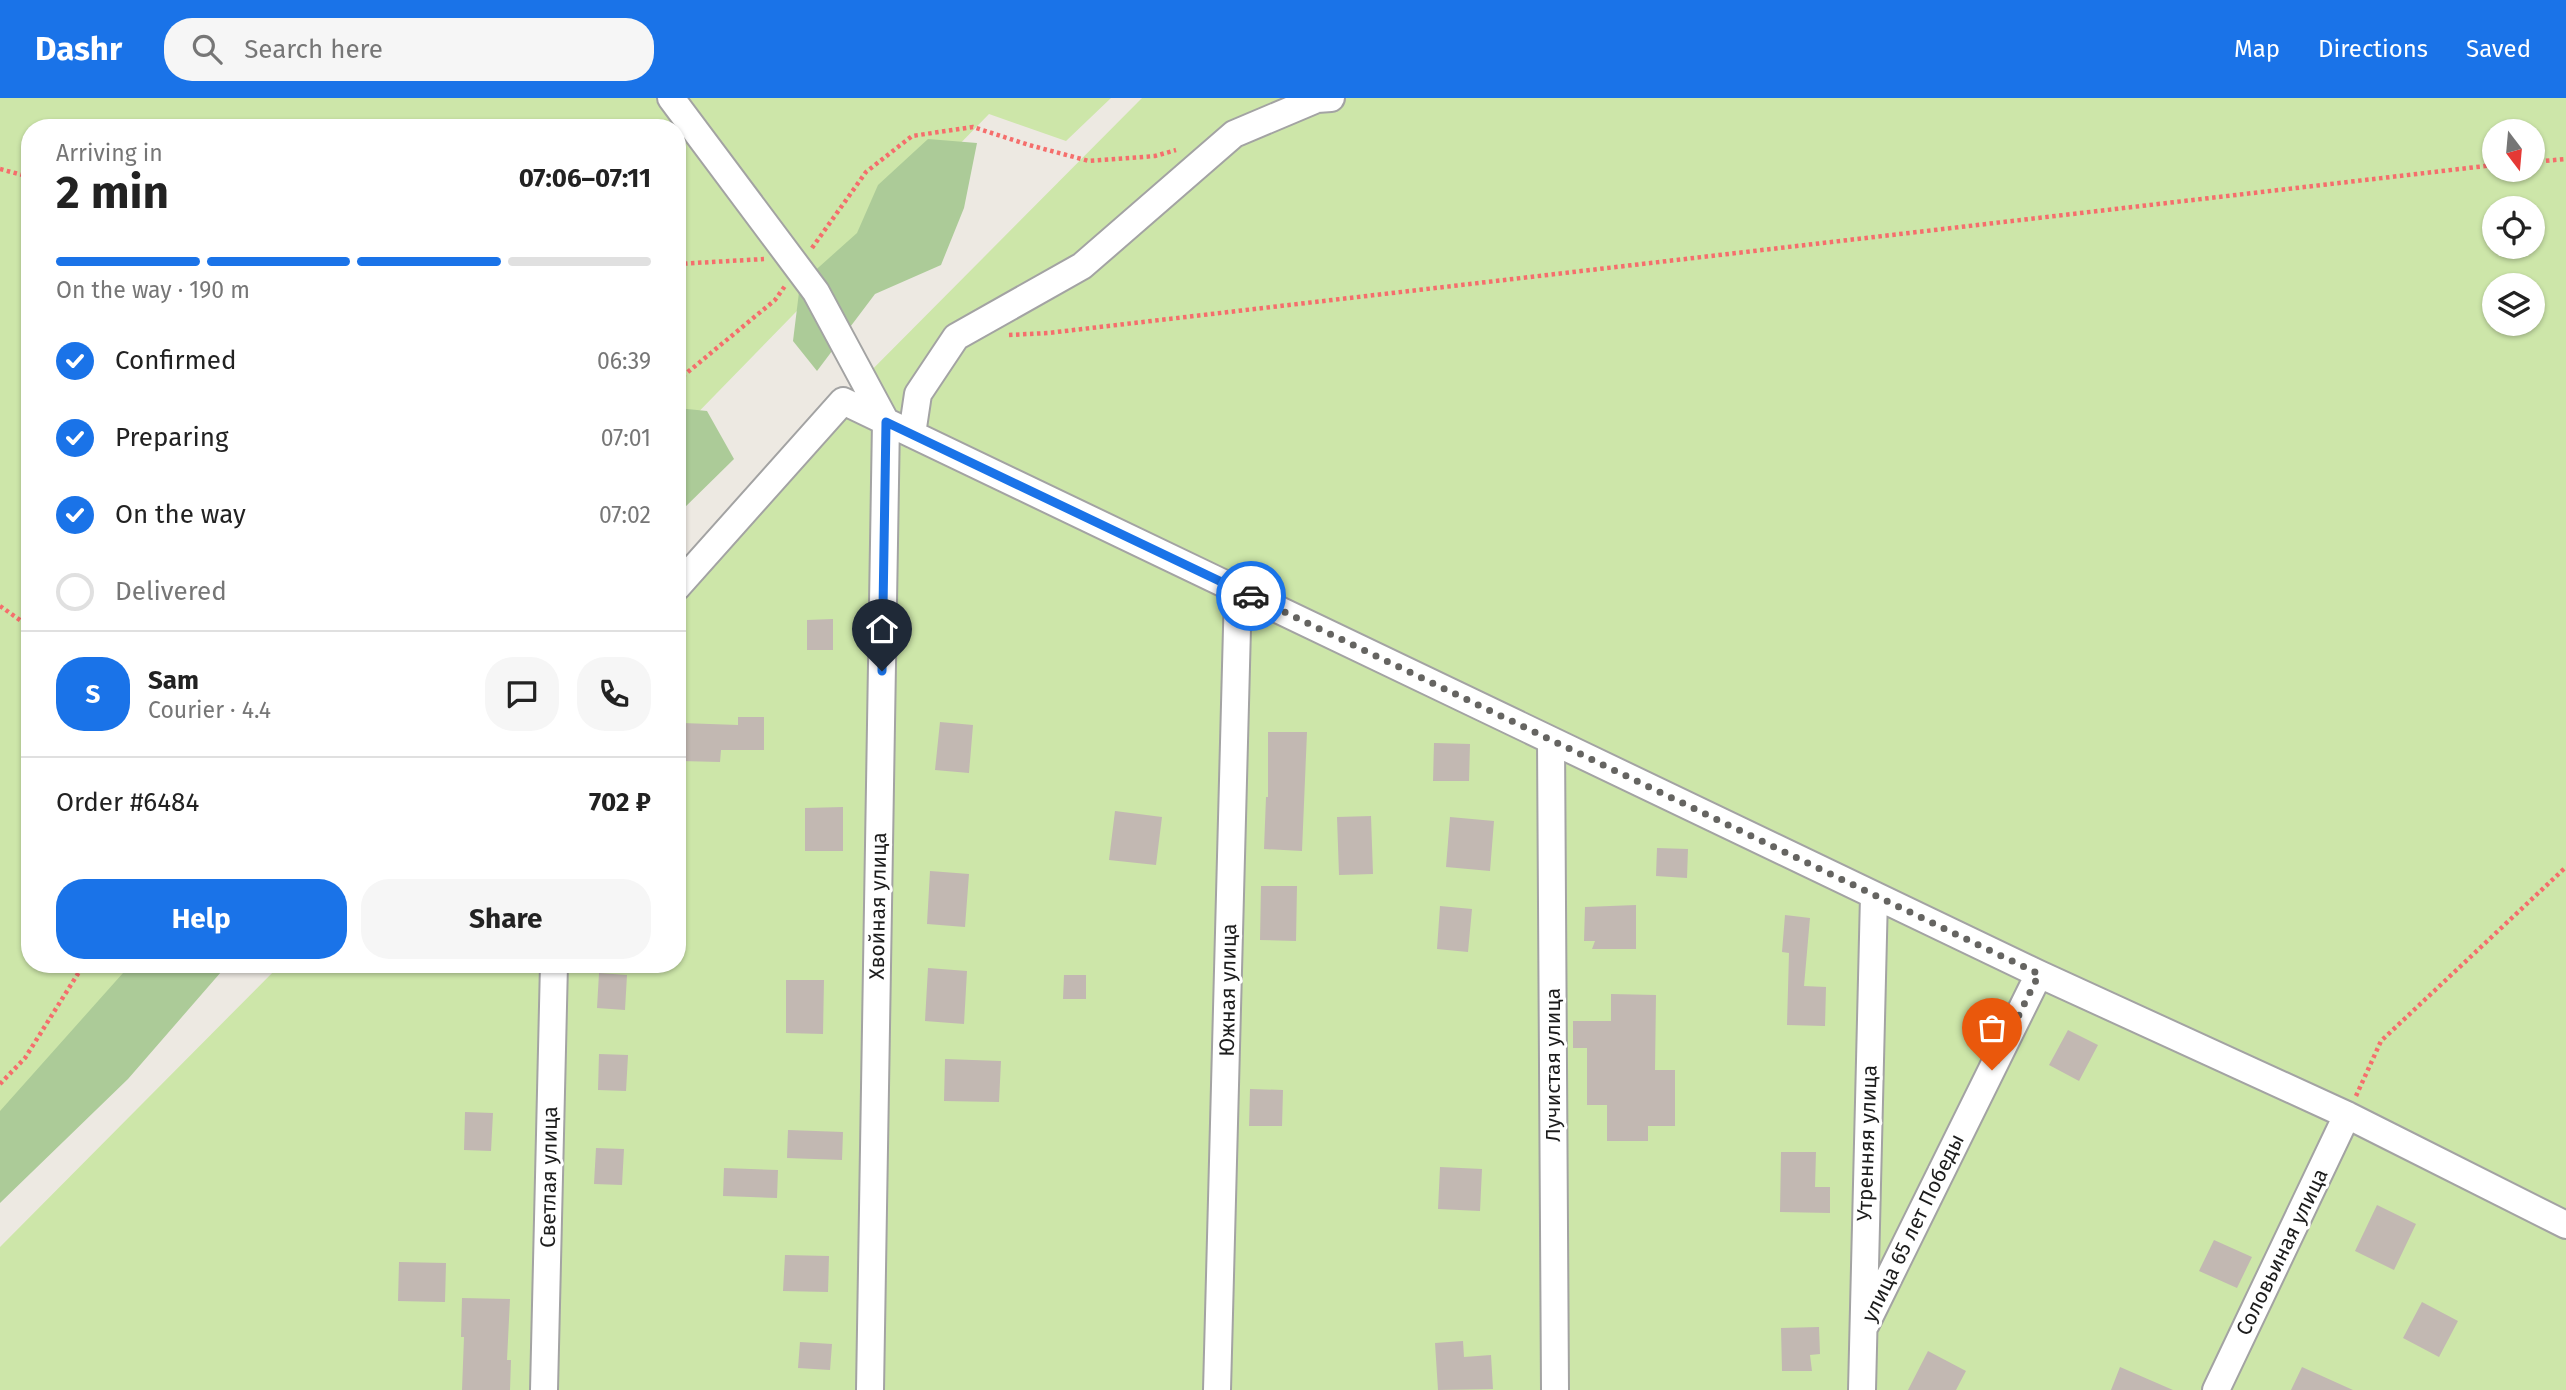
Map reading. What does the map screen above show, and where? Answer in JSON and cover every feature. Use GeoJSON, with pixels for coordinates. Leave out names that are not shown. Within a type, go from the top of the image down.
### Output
{"type":"FeatureCollection","features":[{"type":"Feature","properties":{"kind":"street"},"geometry":{"type":"LineString","coordinates":[[671,98],[816,292],[886,422]]}},
{"type":"Feature","properties":{"kind":"street"},"geometry":{"type":"LineString","coordinates":[[912,434],[918,394],[956,337],[1082,266],[1234,134],[1318,98],[1331,98]]}},
{"type":"Feature","properties":{"kind":"street"},"geometry":{"type":"LineString","coordinates":[[686,577],[843,401],[2039,974],[2347,1115],[2566,1225]]}},
{"type":"Feature","properties":{"kind":"street","name":"Хвойная улица"},"geometry":{"type":"LineString","coordinates":[[870,1390],[886,422]]}},
{"type":"Feature","properties":{"kind":"street","name":"Южная улица"},"geometry":{"type":"LineString","coordinates":[[1217,1390],[1238,590]]}},
{"type":"Feature","properties":{"kind":"street","name":"Лучистая улица"},"geometry":{"type":"LineString","coordinates":[[1551,741],[1555,1390]]}},
{"type":"Feature","properties":{"kind":"street","name":"Утренняя улица"},"geometry":{"type":"LineString","coordinates":[[1862,1390],[1874,895]]}},
{"type":"Feature","properties":{"kind":"street","name":"Светлая улица"},"geometry":{"type":"LineString","coordinates":[[544,1390],[554,973]]}},
{"type":"Feature","properties":{"kind":"street","name":"улица 65 лет Победы"},"geometry":{"type":"LineString","coordinates":[[1862,1331],[2039,974]]}},
{"type":"Feature","properties":{"kind":"street","name":"Соловьиная улица"},"geometry":{"type":"LineString","coordinates":[[2216,1390],[2347,1115]]}},
{"type":"Feature","properties":{"kind":"path"},"geometry":{"type":"LineString","coordinates":[[686,374],[775,300],[794,263],[866,172],[912,136],[973,127],[1089,161],[1155,156],[1181,149]]}},
{"type":"Feature","properties":{"kind":"path"},"geometry":{"type":"LineString","coordinates":[[2545,161],[2566,159]]}},
{"type":"Feature","properties":{"kind":"path"},"geometry":{"type":"LineString","coordinates":[[1008,335],[1075,330],[2482,167]]}},
{"type":"Feature","properties":{"kind":"path"},"geometry":{"type":"LineString","coordinates":[[0,169],[21,175]]}},
{"type":"Feature","properties":{"kind":"path"},"geometry":{"type":"LineString","coordinates":[[686,264],[794,263]]}},
{"type":"Feature","properties":{"kind":"path"},"geometry":{"type":"LineString","coordinates":[[0,606],[21,621]]}},
{"type":"Feature","properties":{"kind":"path"},"geometry":{"type":"LineString","coordinates":[[2347,1115],[2381,1041],[2566,867]]}},
{"type":"Feature","properties":{"kind":"path"},"geometry":{"type":"LineString","coordinates":[[0,1084],[25,1058],[78,973]]}},
{"type":"Feature","properties":{"kind":"green space"},"geometry":{"type":"Polygon","coordinates":[[[0,98],[1111,98],[1066,141],[989,114],[686,425],[686,119],[21,119],[21,973],[154,973],[0,1133],[0,98]]]}},
{"type":"Feature","properties":{"kind":"green space"},"geometry":{"type":"Polygon","coordinates":[[[1142,98],[2566,98],[2566,1390],[0,1390],[0,1247],[272,973],[686,973],[686,557],[1142,98]]]}},
{"type":"Feature","properties":{"kind":"green space"},"geometry":{"type":"Polygon","coordinates":[[[928,139],[977,143],[964,208],[941,265],[875,294],[817,371],[793,341],[800,284],[857,233],[878,185],[928,139]]]}},
{"type":"Feature","properties":{"kind":"green space"},"geometry":{"type":"Polygon","coordinates":[[[686,409],[707,411],[734,459],[686,506],[686,409]]]}},
{"type":"Feature","properties":{"kind":"green space"},"geometry":{"type":"Polygon","coordinates":[[[123,973],[220,973],[128,1079],[0,1203],[0,1111],[123,973]]]}},
{"type":"Feature","properties":{"kind":"building"},"geometry":{"type":"Polygon","coordinates":[[[833,619],[833,650],[807,650],[807,620],[833,619]]]}},
{"type":"Feature","properties":{"kind":"building"},"geometry":{"type":"Polygon","coordinates":[[[738,717],[764,717],[764,750],[721,750],[720,762],[686,761],[686,723],[738,725],[738,717]]]}},
{"type":"Feature","properties":{"kind":"building"},"geometry":{"type":"Polygon","coordinates":[[[940,722],[973,725],[969,773],[935,770],[940,722]]]}},
{"type":"Feature","properties":{"kind":"building"},"geometry":{"type":"Polygon","coordinates":[[[1268,732],[1307,732],[1302,851],[1264,849],[1268,797],[1268,732]]]}},
{"type":"Feature","properties":{"kind":"building"},"geometry":{"type":"Polygon","coordinates":[[[1434,743],[1470,744],[1469,781],[1433,781],[1434,743]]]}},
{"type":"Feature","properties":{"kind":"building"},"geometry":{"type":"Polygon","coordinates":[[[843,807],[843,851],[805,851],[805,808],[843,807]]]}},
{"type":"Feature","properties":{"kind":"building"},"geometry":{"type":"Polygon","coordinates":[[[1115,811],[1162,817],[1156,865],[1109,860],[1115,811]]]}},
{"type":"Feature","properties":{"kind":"building"},"geometry":{"type":"Polygon","coordinates":[[[1371,816],[1373,874],[1339,875],[1337,817],[1371,816]]]}},
{"type":"Feature","properties":{"kind":"building"},"geometry":{"type":"Polygon","coordinates":[[[1450,817],[1494,821],[1490,871],[1446,867],[1450,817]]]}},
{"type":"Feature","properties":{"kind":"building"},"geometry":{"type":"Polygon","coordinates":[[[1657,848],[1688,849],[1687,878],[1656,876],[1657,848]]]}},
{"type":"Feature","properties":{"kind":"building"},"geometry":{"type":"Polygon","coordinates":[[[930,871],[969,874],[965,927],[927,924],[930,871]]]}},
{"type":"Feature","properties":{"kind":"building"},"geometry":{"type":"Polygon","coordinates":[[[1261,886],[1297,886],[1296,941],[1260,940],[1261,886]]]}},
{"type":"Feature","properties":{"kind":"building"},"geometry":{"type":"Polygon","coordinates":[[[1636,905],[1636,949],[1592,949],[1595,941],[1584,941],[1585,907],[1636,905]]]}},
{"type":"Feature","properties":{"kind":"building"},"geometry":{"type":"Polygon","coordinates":[[[1440,906],[1472,909],[1468,952],[1437,949],[1440,906]]]}},
{"type":"Feature","properties":{"kind":"building"},"geometry":{"type":"Polygon","coordinates":[[[1785,915],[1810,918],[1804,986],[1826,987],[1825,1026],[1787,1025],[1789,953],[1782,952],[1785,915]]]}},
{"type":"Feature","properties":{"kind":"building"},"geometry":{"type":"Polygon","coordinates":[[[928,968],[967,971],[964,1024],[925,1021],[928,968]]]}},
{"type":"Feature","properties":{"kind":"building"},"geometry":{"type":"Polygon","coordinates":[[[599,973],[627,975],[625,1010],[597,1008],[599,973]]]}},
{"type":"Feature","properties":{"kind":"building"},"geometry":{"type":"Polygon","coordinates":[[[1064,975],[1086,975],[1086,999],[1063,999],[1064,975]]]}},
{"type":"Feature","properties":{"kind":"building"},"geometry":{"type":"Polygon","coordinates":[[[786,980],[824,980],[823,1034],[786,1033],[786,980]]]}},
{"type":"Feature","properties":{"kind":"building"},"geometry":{"type":"Polygon","coordinates":[[[1611,994],[1656,995],[1655,1070],[1675,1070],[1675,1126],[1648,1126],[1648,1141],[1607,1141],[1607,1105],[1587,1105],[1587,1048],[1573,1048],[1573,1021],[1611,1021],[1611,994]]]}},
{"type":"Feature","properties":{"kind":"building"},"geometry":{"type":"Polygon","coordinates":[[[2068,1030],[2098,1045],[2079,1081],[2049,1065],[2068,1030]]]}},
{"type":"Feature","properties":{"kind":"building"},"geometry":{"type":"Polygon","coordinates":[[[599,1054],[628,1055],[626,1091],[598,1090],[599,1054]]]}},
{"type":"Feature","properties":{"kind":"building"},"geometry":{"type":"Polygon","coordinates":[[[945,1059],[1001,1061],[999,1102],[944,1101],[945,1059]]]}},
{"type":"Feature","properties":{"kind":"building"},"geometry":{"type":"Polygon","coordinates":[[[1250,1089],[1283,1090],[1282,1126],[1249,1126],[1250,1089]]]}},
{"type":"Feature","properties":{"kind":"building"},"geometry":{"type":"Polygon","coordinates":[[[465,1112],[493,1113],[491,1151],[464,1150],[465,1112]]]}},
{"type":"Feature","properties":{"kind":"building"},"geometry":{"type":"Polygon","coordinates":[[[788,1130],[843,1132],[842,1160],[787,1158],[788,1130]]]}},
{"type":"Feature","properties":{"kind":"building"},"geometry":{"type":"Polygon","coordinates":[[[596,1148],[624,1149],[622,1185],[594,1184],[596,1148]]]}},
{"type":"Feature","properties":{"kind":"building"},"geometry":{"type":"Polygon","coordinates":[[[1781,1152],[1816,1152],[1815,1187],[1830,1187],[1830,1213],[1780,1212],[1781,1152]]]}},
{"type":"Feature","properties":{"kind":"building"},"geometry":{"type":"Polygon","coordinates":[[[1440,1167],[1482,1169],[1480,1211],[1438,1209],[1440,1167]]]}},
{"type":"Feature","properties":{"kind":"building"},"geometry":{"type":"Polygon","coordinates":[[[724,1168],[778,1170],[777,1198],[723,1196],[724,1168]]]}},
{"type":"Feature","properties":{"kind":"building"},"geometry":{"type":"Polygon","coordinates":[[[2377,1205],[2416,1224],[2394,1270],[2355,1251],[2377,1205]]]}},
{"type":"Feature","properties":{"kind":"building"},"geometry":{"type":"Polygon","coordinates":[[[2214,1240],[2252,1257],[2237,1288],[2199,1271],[2214,1240]]]}},
{"type":"Feature","properties":{"kind":"building"},"geometry":{"type":"Polygon","coordinates":[[[785,1255],[829,1256],[828,1292],[783,1291],[785,1255]]]}},
{"type":"Feature","properties":{"kind":"building"},"geometry":{"type":"Polygon","coordinates":[[[399,1262],[446,1263],[445,1302],[398,1301],[399,1262]]]}},
{"type":"Feature","properties":{"kind":"building"},"geometry":{"type":"Polygon","coordinates":[[[462,1298],[510,1299],[507,1360],[511,1360],[510,1390],[462,1390],[462,1298]]]}},
{"type":"Feature","properties":{"kind":"building"},"geometry":{"type":"Polygon","coordinates":[[[2422,1302],[2458,1321],[2439,1357],[2403,1338],[2422,1302]]]}},
{"type":"Feature","properties":{"kind":"building"},"geometry":{"type":"Polygon","coordinates":[[[1819,1327],[1820,1354],[1810,1355],[1812,1371],[1782,1371],[1781,1328],[1819,1327]]]}},
{"type":"Feature","properties":{"kind":"building"},"geometry":{"type":"Polygon","coordinates":[[[1463,1341],[1464,1357],[1491,1355],[1493,1389],[1438,1390],[1435,1343],[1463,1341]]]}},
{"type":"Feature","properties":{"kind":"building"},"geometry":{"type":"Polygon","coordinates":[[[800,1342],[832,1344],[830,1370],[798,1368],[800,1342]]]}},
{"type":"Feature","properties":{"kind":"building"},"geometry":{"type":"Polygon","coordinates":[[[1928,1351],[1966,1371],[1956,1390],[1908,1390],[1928,1351]]]}},
{"type":"Feature","properties":{"kind":"building"},"geometry":{"type":"Polygon","coordinates":[[[2120,1367],[2173,1390],[2111,1390],[2120,1367]]]}},
{"type":"Feature","properties":{"kind":"building"},"geometry":{"type":"Polygon","coordinates":[[[2302,1367],[2353,1390],[2291,1390],[2302,1367]]]}},
{"type":"Feature","properties":{"kind":"way so far"},"geometry":{"type":"LineString","coordinates":[[1251,596],[2039,974],[1992,1070]]}},
{"type":"Feature","properties":{"kind":"route"},"geometry":{"type":"LineString","coordinates":[[882,671],[886,422],[1251,596]]}}]}
